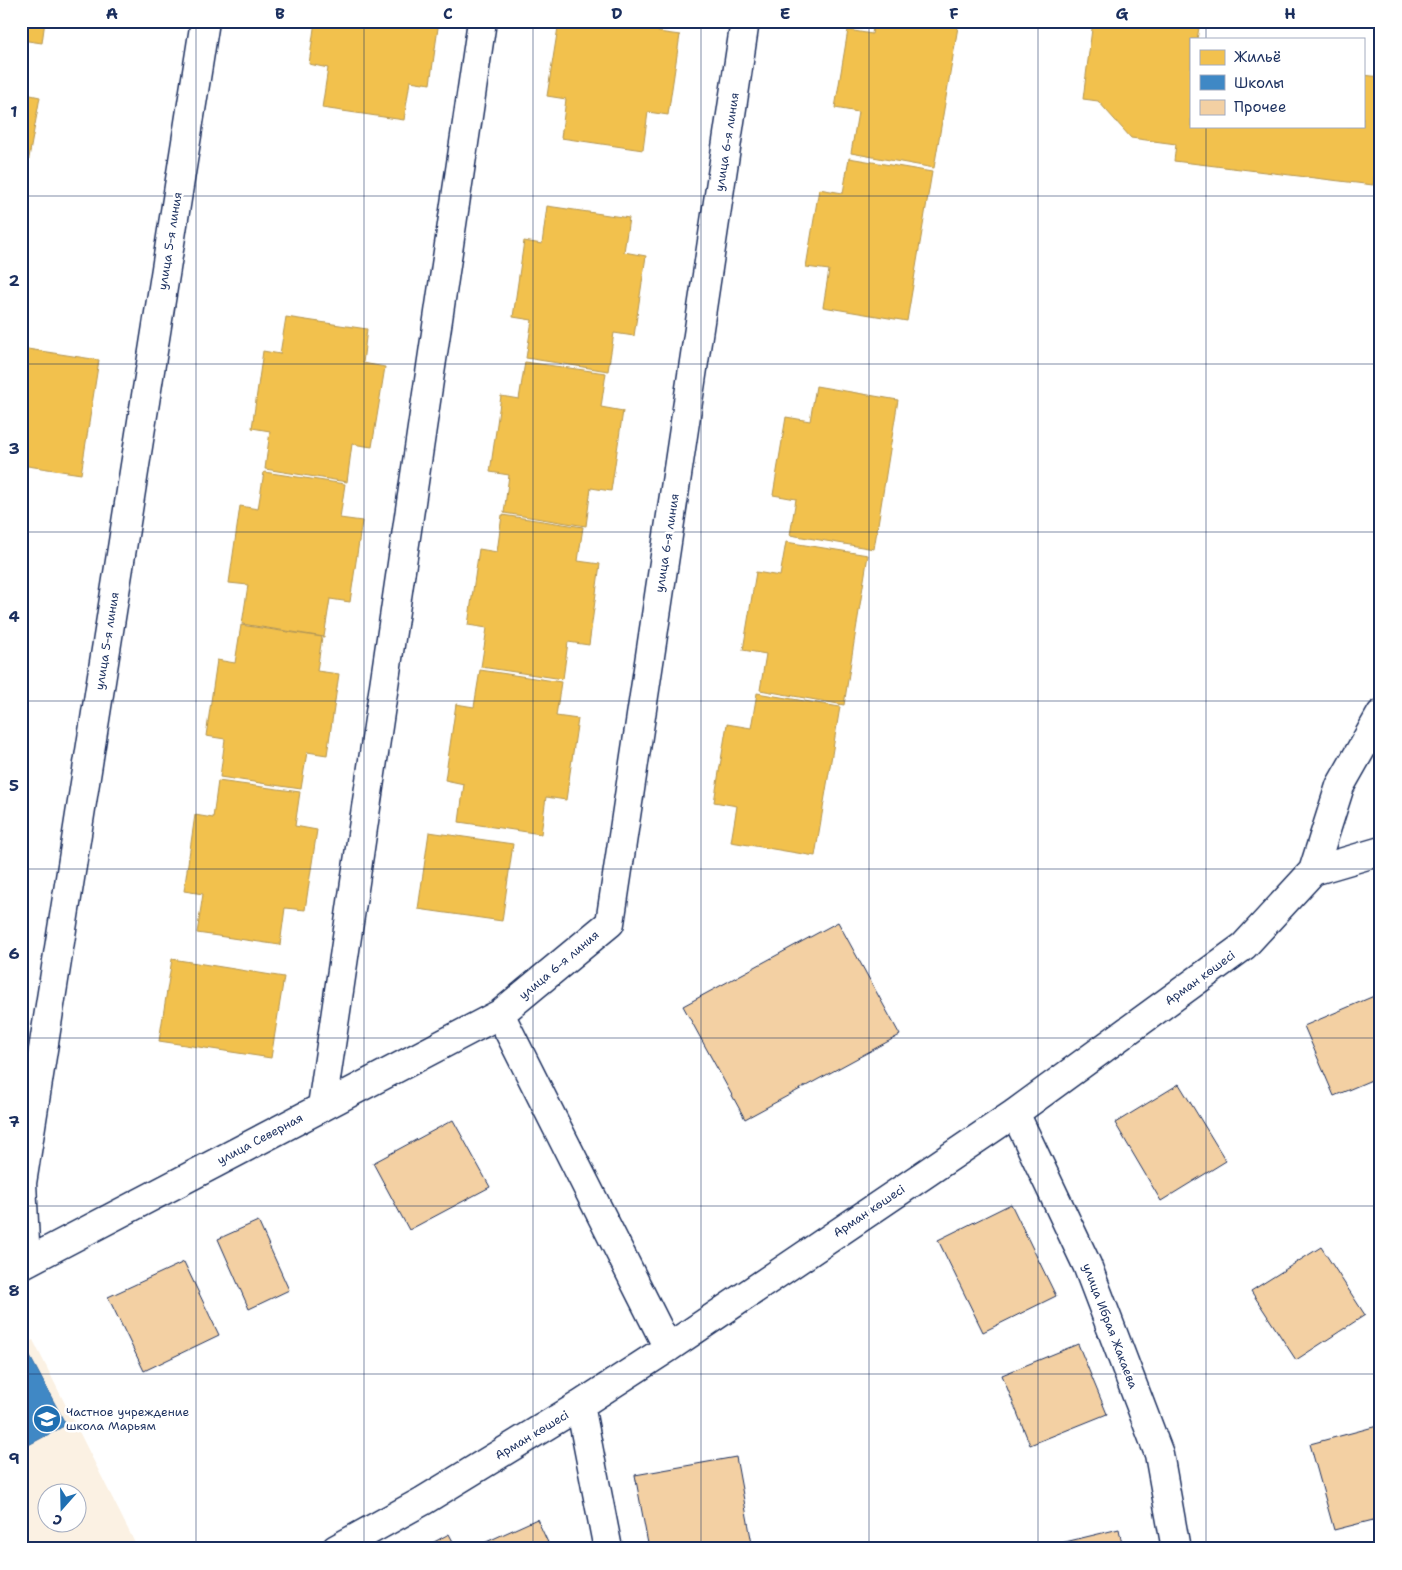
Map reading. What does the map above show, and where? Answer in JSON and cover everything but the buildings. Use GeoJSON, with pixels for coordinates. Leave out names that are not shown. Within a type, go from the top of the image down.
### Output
{"type":"FeatureCollection","features":[{"type":"Feature","properties":{"kind":"street","name":"улица 5-я линия"},"geometry":{"type":"LineString","coordinates":[[23,1264],[22,1184],[205,21]]}},
{"type":"Feature","properties":{"kind":"street"},"geometry":{"type":"LineString","coordinates":[[322,1106],[482,21]]}},
{"type":"Feature","properties":{"kind":"street","name":"улица 6-я линия"},"geometry":{"type":"LineString","coordinates":[[500,1014],[610,923],[745,21]]}},
{"type":"Feature","properties":{"kind":"street"},"geometry":{"type":"LineString","coordinates":[[1313,871],[1340,786],[1381,714]]}},
{"type":"Feature","properties":{"kind":"street"},"geometry":{"type":"LineString","coordinates":[[1313,871],[1381,851]]}},
{"type":"Feature","properties":{"kind":"street","name":"Арман көшесі"},"geometry":{"type":"LineString","coordinates":[[336,1549],[422,1501],[580,1405],[668,1348],[1015,1112],[1244,946],[1313,871]]}},
{"type":"Feature","properties":{"kind":"street","name":"улица Северная"},"geometry":{"type":"LineString","coordinates":[[23,1264],[500,1014]]}},
{"type":"Feature","properties":{"kind":"street"},"geometry":{"type":"LineString","coordinates":[[500,1014],[668,1348]]}},
{"type":"Feature","properties":{"kind":"street","name":"улица Ибрая Жакаева"},"geometry":{"type":"LineString","coordinates":[[1015,1112],[1087,1265],[1159,1454],[1176,1549]]}},
{"type":"Feature","properties":{"kind":"street"},"geometry":{"type":"LineString","coordinates":[[580,1405],[608,1549]]}},
{"type":"Feature","properties":{"kind":"shaded area","name":"Частное учреждение школа Марьям"},"geometry":{"type":"Polygon","coordinates":[[[33,1340],[138,1549],[21,1549],[21,1345],[33,1340]]]}},
{"type":"Feature","properties":{"kind":"place","name":"Частное учреждение школа Марьям"},"geometry":{"type":"Point","coordinates":[47,1419]}}]}
